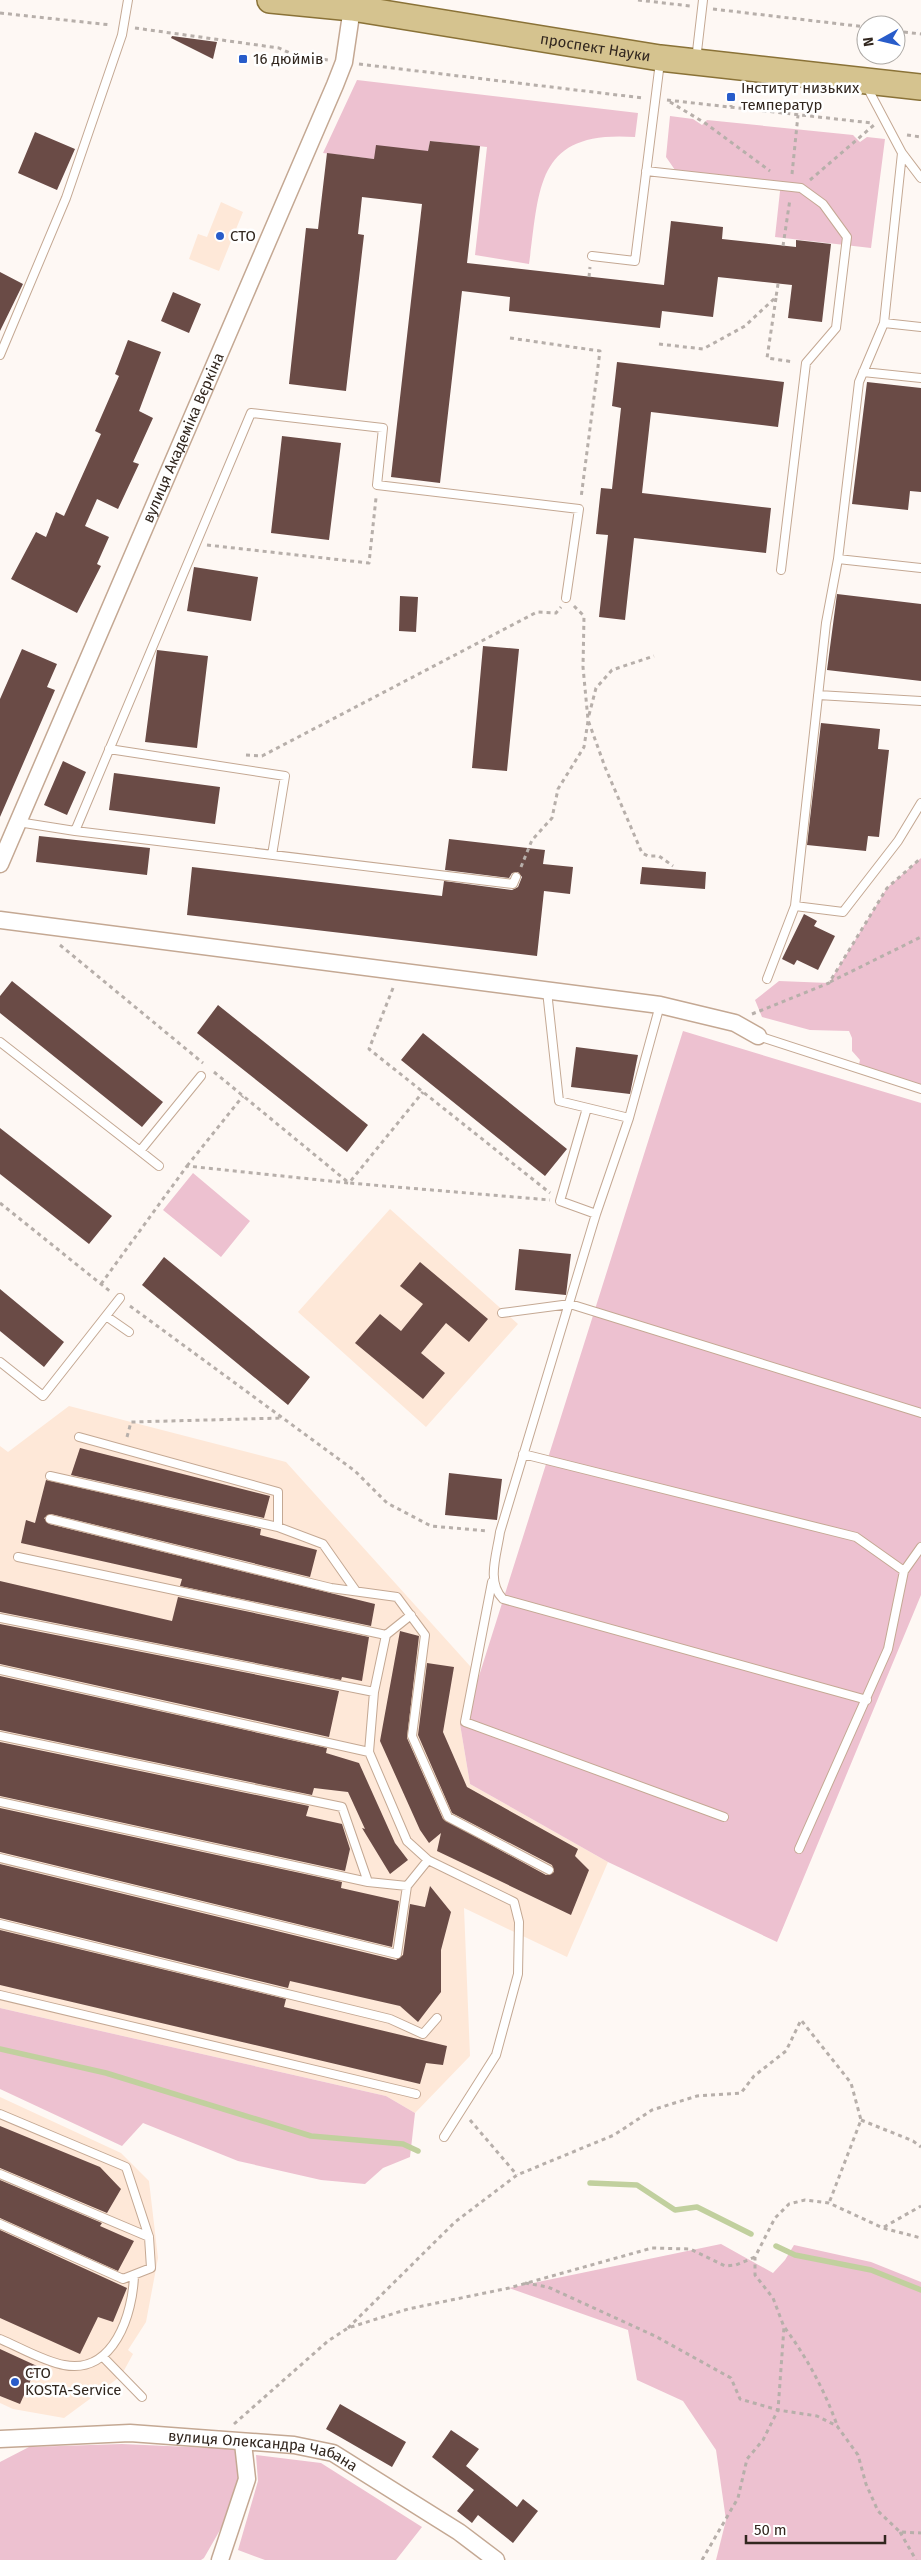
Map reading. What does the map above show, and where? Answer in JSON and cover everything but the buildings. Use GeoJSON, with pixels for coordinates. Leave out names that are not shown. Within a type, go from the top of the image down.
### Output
{"type":"FeatureCollection","features":[{"type":"Feature","properties":{"kind":"main road","name":"проспект Науки"},"geometry":{"type":"LineString","coordinates":[[270,0],[352,8],[660,58],[921,87]]}},
{"type":"Feature","properties":{"kind":"street","name":"вулиця Академіка Вєркіна"},"geometry":{"type":"LineString","coordinates":[[0,864],[344,62],[352,8]]}},
{"type":"Feature","properties":{"kind":"street"},"geometry":{"type":"LineString","coordinates":[[0,920],[660,1005],[735,1023],[758,1036]]}},
{"type":"Feature","properties":{"kind":"street","name":"вулиця Олександра Чабана"},"geometry":{"type":"LineString","coordinates":[[0,2439],[130,2433],[244,2443],[294,2445],[334,2453],[459,2532],[496,2560]]}},
{"type":"Feature","properties":{"kind":"street"},"geometry":{"type":"LineString","coordinates":[[220,2560],[247,2479],[244,2443]]}},
{"type":"Feature","properties":{"kind":"lane"},"geometry":{"type":"LineString","coordinates":[[0,355],[66,198],[124,27],[128,0]]}},
{"type":"Feature","properties":{"kind":"lane"},"geometry":{"type":"LineString","coordinates":[[695,62],[703,4]]}},
{"type":"Feature","properties":{"kind":"lane"},"geometry":{"type":"LineString","coordinates":[[592,256],[635,261],[660,58]]}},
{"type":"Feature","properties":{"kind":"lane"},"geometry":{"type":"LineString","coordinates":[[864,80],[902,153],[921,178]]}},
{"type":"Feature","properties":{"kind":"lane"},"geometry":{"type":"LineString","coordinates":[[768,979],[795,906],[826,623],[838,559],[859,382],[884,323],[902,153]]}},
{"type":"Feature","properties":{"kind":"lane"},"geometry":{"type":"LineString","coordinates":[[646,171],[801,188],[824,204],[847,237],[836,328],[806,363],[781,570]]}},
{"type":"Feature","properties":{"kind":"lane"},"geometry":{"type":"LineString","coordinates":[[884,323],[921,327]]}},
{"type":"Feature","properties":{"kind":"lane"},"geometry":{"type":"LineString","coordinates":[[863,372],[921,378]]}},
{"type":"Feature","properties":{"kind":"lane"},"geometry":{"type":"LineString","coordinates":[[75,831],[251,413],[383,428],[377,485],[580,509],[566,598]]}},
{"type":"Feature","properties":{"kind":"lane"},"geometry":{"type":"LineString","coordinates":[[838,559],[921,568]]}},
{"type":"Feature","properties":{"kind":"lane"},"geometry":{"type":"LineString","coordinates":[[819,690],[921,701]]}},
{"type":"Feature","properties":{"kind":"lane"},"geometry":{"type":"LineString","coordinates":[[109,750],[285,776],[272,855]]}},
{"type":"Feature","properties":{"kind":"lane"},"geometry":{"type":"LineString","coordinates":[[795,906],[843,912],[898,841],[921,803]]}},
{"type":"Feature","properties":{"kind":"lane"},"geometry":{"type":"LineString","coordinates":[[18,822],[75,831],[513,884],[516,878]]}},
{"type":"Feature","properties":{"kind":"lane"},"geometry":{"type":"LineString","coordinates":[[547,991],[559,1101],[629,1118]]}},
{"type":"Feature","properties":{"kind":"lane"},"geometry":{"type":"LineString","coordinates":[[660,1005],[629,1118],[596,1214],[500,1532],[494,1573],[465,1722],[724,1817]]}},
{"type":"Feature","properties":{"kind":"lane"},"geometry":{"type":"LineString","coordinates":[[758,1036],[921,1089]]}},
{"type":"Feature","properties":{"kind":"lane"},"geometry":{"type":"LineString","coordinates":[[0,1042],[159,1166]]}},
{"type":"Feature","properties":{"kind":"lane"},"geometry":{"type":"LineString","coordinates":[[140,1151],[201,1076]]}},
{"type":"Feature","properties":{"kind":"lane"},"geometry":{"type":"LineString","coordinates":[[587,1108],[560,1201],[596,1214]]}},
{"type":"Feature","properties":{"kind":"lane"},"geometry":{"type":"LineString","coordinates":[[0,1362],[43,1396],[120,1298]]}},
{"type":"Feature","properties":{"kind":"lane"},"geometry":{"type":"LineString","coordinates":[[502,1313],[570,1304],[921,1413]]}},
{"type":"Feature","properties":{"kind":"lane"},"geometry":{"type":"LineString","coordinates":[[106,1316],[129,1332]]}},
{"type":"Feature","properties":{"kind":"lane"},"geometry":{"type":"LineString","coordinates":[[79,1437],[278,1492],[278,1527]]}},
{"type":"Feature","properties":{"kind":"lane"},"geometry":{"type":"LineString","coordinates":[[523,1454],[856,1537],[904,1571]]}},
{"type":"Feature","properties":{"kind":"lane"},"geometry":{"type":"LineString","coordinates":[[50,1476],[278,1527],[323,1544],[356,1591]]}},
{"type":"Feature","properties":{"kind":"lane"},"geometry":{"type":"LineString","coordinates":[[50,1519],[331,1588],[398,1597],[425,1635],[412,1736],[448,1817],[549,1870]]}},
{"type":"Feature","properties":{"kind":"lane"},"geometry":{"type":"LineString","coordinates":[[799,1849],[888,1650],[904,1571],[921,1547]]}},
{"type":"Feature","properties":{"kind":"lane"},"geometry":{"type":"LineString","coordinates":[[18,1557],[386,1635]]}},
{"type":"Feature","properties":{"kind":"lane"},"geometry":{"type":"LineString","coordinates":[[494,1573],[495,1588],[503,1599],[867,1700]]}},
{"type":"Feature","properties":{"kind":"lane"},"geometry":{"type":"LineString","coordinates":[[411,1615],[386,1635],[374,1692],[369,1752],[407,1841],[428,1860],[514,1902],[520,1922],[518,1974],[496,2055],[444,2137]]}},
{"type":"Feature","properties":{"kind":"lane"},"geometry":{"type":"LineString","coordinates":[[0,1618],[374,1692]]}},
{"type":"Feature","properties":{"kind":"lane"},"geometry":{"type":"LineString","coordinates":[[0,1670],[369,1752]]}},
{"type":"Feature","properties":{"kind":"lane"},"geometry":{"type":"LineString","coordinates":[[0,1736],[342,1807],[368,1882]]}},
{"type":"Feature","properties":{"kind":"lane"},"geometry":{"type":"LineString","coordinates":[[0,1802],[368,1882],[407,1886]]}},
{"type":"Feature","properties":{"kind":"lane"},"geometry":{"type":"LineString","coordinates":[[0,1858],[397,1954],[407,1886],[428,1860]]}},
{"type":"Feature","properties":{"kind":"lane"},"geometry":{"type":"LineString","coordinates":[[0,1924],[390,2019],[423,2034],[437,2018]]}},
{"type":"Feature","properties":{"kind":"lane"},"geometry":{"type":"LineString","coordinates":[[0,1995],[416,2094]]}},
{"type":"Feature","properties":{"kind":"lane"},"geometry":{"type":"LineString","coordinates":[[0,2114],[126,2166],[148,2238],[151,2268],[123,2279],[0,2224]]}},
{"type":"Feature","properties":{"kind":"lane"},"geometry":{"type":"LineString","coordinates":[[0,2174],[148,2238]]}},
{"type":"Feature","properties":{"kind":"lane"},"geometry":{"type":"LineString","coordinates":[[0,2339],[63,2365],[78,2366],[91,2363],[103,2357],[121,2333],[134,2293],[134,2275]]}},
{"type":"Feature","properties":{"kind":"lane"},"geometry":{"type":"LineString","coordinates":[[103,2357],[142,2397]]}},
{"type":"Feature","properties":{"kind":"path"},"geometry":{"type":"LineString","coordinates":[[638,0],[703,4],[856,26]]}},
{"type":"Feature","properties":{"kind":"path"},"geometry":{"type":"LineString","coordinates":[[0,13],[124,27],[279,48],[292,54],[344,62],[877,123],[858,140]]}},
{"type":"Feature","properties":{"kind":"path"},"geometry":{"type":"LineString","coordinates":[[906,32],[921,34]]}},
{"type":"Feature","properties":{"kind":"path"},"geometry":{"type":"LineString","coordinates":[[730,97],[731,107]]}},
{"type":"Feature","properties":{"kind":"path"},"geometry":{"type":"LineString","coordinates":[[668,100],[705,122],[790,186]]}},
{"type":"Feature","properties":{"kind":"path"},"geometry":{"type":"LineString","coordinates":[[790,197],[798,115]]}},
{"type":"Feature","properties":{"kind":"path"},"geometry":{"type":"LineString","coordinates":[[778,284],[766,358],[806,363]]}},
{"type":"Feature","properties":{"kind":"path"},"geometry":{"type":"LineString","coordinates":[[659,344],[703,349],[745,326],[776,297]]}},
{"type":"Feature","properties":{"kind":"path"},"geometry":{"type":"LineString","coordinates":[[510,338],[600,351],[580,509]]}},
{"type":"Feature","properties":{"kind":"path"},"geometry":{"type":"LineString","coordinates":[[196,544],[369,563],[377,485]]}},
{"type":"Feature","properties":{"kind":"path"},"geometry":{"type":"LineString","coordinates":[[243,755],[262,756],[537,612],[556,613],[566,598],[584,616],[583,667],[588,720],[606,767],[642,853],[648,856],[659,856],[673,866]]}},
{"type":"Feature","properties":{"kind":"path"},"geometry":{"type":"LineString","coordinates":[[516,878],[532,840],[552,818],[558,789],[584,746],[596,688],[612,670],[654,656]]}},
{"type":"Feature","properties":{"kind":"path"},"geometry":{"type":"LineString","coordinates":[[829,983],[887,888],[921,858]]}},
{"type":"Feature","properties":{"kind":"path"},"geometry":{"type":"LineString","coordinates":[[735,1023],[765,1008],[829,983],[921,937]]}},
{"type":"Feature","properties":{"kind":"path"},"geometry":{"type":"LineString","coordinates":[[59,944],[205,1064]]}},
{"type":"Feature","properties":{"kind":"path"},"geometry":{"type":"LineString","coordinates":[[394,983],[369,1049],[560,1201]]}},
{"type":"Feature","properties":{"kind":"path"},"geometry":{"type":"LineString","coordinates":[[212,1071],[349,1183]]}},
{"type":"Feature","properties":{"kind":"path"},"geometry":{"type":"LineString","coordinates":[[349,1183],[424,1092]]}},
{"type":"Feature","properties":{"kind":"path"},"geometry":{"type":"LineString","coordinates":[[101,1284],[187,1166],[243,1096]]}},
{"type":"Feature","properties":{"kind":"path"},"geometry":{"type":"LineString","coordinates":[[187,1166],[349,1183],[560,1201]]}},
{"type":"Feature","properties":{"kind":"path"},"geometry":{"type":"LineString","coordinates":[[0,1203],[101,1284],[355,1471],[387,1503],[430,1526],[500,1532]]}},
{"type":"Feature","properties":{"kind":"path"},"geometry":{"type":"LineString","coordinates":[[131,1422],[284,1418]]}},
{"type":"Feature","properties":{"kind":"path"},"geometry":{"type":"LineString","coordinates":[[214,2440],[268,2396],[328,2341],[348,2328],[455,2222],[517,2175],[614,2135],[652,2110],[697,2096],[741,2092],[754,2076],[786,2051],[801,2020],[851,2083],[861,2120],[828,2203]]}},
{"type":"Feature","properties":{"kind":"path"},"geometry":{"type":"LineString","coordinates":[[461,2111],[517,2175]]}},
{"type":"Feature","properties":{"kind":"path"},"geometry":{"type":"LineString","coordinates":[[861,2120],[913,2140],[921,2147]]}},
{"type":"Feature","properties":{"kind":"path"},"geometry":{"type":"LineString","coordinates":[[916,2560],[900,2532],[878,2510],[866,2484],[858,2455],[837,2426],[821,2386],[803,2353],[784,2326],[773,2298],[755,2275],[755,2257],[775,2218],[789,2204],[805,2200],[828,2203],[883,2228],[921,2238]]}},
{"type":"Feature","properties":{"kind":"path"},"geometry":{"type":"LineString","coordinates":[[883,2228],[921,2206]]}},
{"type":"Feature","properties":{"kind":"path"},"geometry":{"type":"LineString","coordinates":[[348,2328],[408,2309],[523,2283],[652,2248],[690,2249],[725,2266],[736,2265],[755,2257]]}},
{"type":"Feature","properties":{"kind":"path"},"geometry":{"type":"LineString","coordinates":[[523,2283],[548,2287],[655,2336],[730,2378],[740,2399],[778,2410],[817,2416],[837,2426]]}},
{"type":"Feature","properties":{"kind":"path"},"geometry":{"type":"LineString","coordinates":[[702,2560],[738,2498],[747,2459],[763,2440],[778,2410],[784,2326]]}},
{"type":"Feature","properties":{"kind":"path"},"geometry":{"type":"LineString","coordinates":[[900,2532],[921,2533]]}},
{"type":"Feature","properties":{"kind":"shaded area"},"geometry":{"type":"Polygon","coordinates":[[[357,80],[638,113],[635,137],[602,137],[578,143],[560,154],[549,169],[541,188],[529,264],[475,255],[487,147],[430,141],[428,151],[374,159],[323,153],[357,80]]]}},
{"type":"Feature","properties":{"kind":"shaded area"},"geometry":{"type":"Polygon","coordinates":[[[670,116],[693,119],[702,125],[707,120],[853,135],[860,142],[867,137],[885,139],[871,248],[775,237],[781,182],[675,170],[666,157],[670,116]]]}},
{"type":"Feature","properties":{"kind":"shaded area","name":"СТО"},"geometry":{"type":"Polygon","coordinates":[[[221,202],[243,212],[219,271],[189,259],[198,234],[207,237],[221,202]]]}},
{"type":"Feature","properties":{"kind":"shaded area"},"geometry":{"type":"Polygon","coordinates":[[[921,858],[921,1089],[858,1069],[860,1060],[852,1051],[852,1038],[849,1031],[810,1030],[762,1017],[755,1000],[779,981],[829,983],[887,888],[921,858]]]}},
{"type":"Feature","properties":{"kind":"shaded area"},"geometry":{"type":"Polygon","coordinates":[[[683,1031],[921,1103],[921,1595],[777,1942],[608,1862],[470,1784],[460,1724],[479,1676],[683,1031]]]}},
{"type":"Feature","properties":{"kind":"shaded area"},"geometry":{"type":"Polygon","coordinates":[[[193,1173],[250,1221],[221,1257],[163,1210],[193,1173]]]}},
{"type":"Feature","properties":{"kind":"shaded area"},"geometry":{"type":"Polygon","coordinates":[[[390,1209],[518,1324],[426,1427],[298,1312],[390,1209]]]}},
{"type":"Feature","properties":{"kind":"shaded area"},"geometry":{"type":"Polygon","coordinates":[[[69,1406],[286,1462],[479,1676],[460,1724],[470,1784],[608,1862],[567,1957],[464,1908],[470,2056],[415,2113],[386,2096],[0,2008],[0,1446],[8,1452],[69,1406]]]}},
{"type":"Feature","properties":{"kind":"shaded area"},"geometry":{"type":"Polygon","coordinates":[[[0,2008],[386,2096],[415,2113],[410,2157],[383,2168],[365,2184],[321,2180],[238,2161],[143,2123],[122,2146],[0,2089],[0,2008]]]}},
{"type":"Feature","properties":{"kind":"shaded area"},"geometry":{"type":"Polygon","coordinates":[[[0,2097],[121,2153],[149,2181],[158,2258],[146,2322],[128,2350],[133,2354],[121,2376],[64,2418],[13,2409],[0,2403],[0,2097]]]}},
{"type":"Feature","properties":{"kind":"shaded area"},"geometry":{"type":"Polygon","coordinates":[[[721,2244],[773,2273],[785,2260],[794,2245],[871,2262],[921,2282],[921,2560],[716,2560],[726,2520],[716,2450],[683,2401],[637,2380],[628,2330],[509,2288],[721,2244]]]}},
{"type":"Feature","properties":{"kind":"shaded area"},"geometry":{"type":"Polygon","coordinates":[[[122,2444],[235,2449],[241,2474],[224,2523],[204,2558],[201,2560],[0,2560],[0,2462],[29,2447],[122,2444]]]}},
{"type":"Feature","properties":{"kind":"shaded area"},"geometry":{"type":"Polygon","coordinates":[[[256,2455],[321,2463],[422,2527],[396,2560],[265,2560],[238,2550],[258,2481],[256,2455]]]}},
{"type":"Feature","properties":{"kind":"waterway"},"geometry":{"type":"LineString","coordinates":[[0,2049],[106,2073],[311,2136],[403,2144],[418,2151]]}},
{"type":"Feature","properties":{"kind":"waterway"},"geometry":{"type":"LineString","coordinates":[[590,2183],[637,2185],[675,2210],[697,2207],[751,2234]]}},
{"type":"Feature","properties":{"kind":"waterway"},"geometry":{"type":"LineString","coordinates":[[776,2246],[795,2255],[871,2270],[921,2290]]}},
{"type":"Feature","properties":{"kind":"place","name":"16 дюймів"},"geometry":{"type":"Point","coordinates":[243,59]}},
{"type":"Feature","properties":{"kind":"place","name":"Інститут низьких температур"},"geometry":{"type":"Point","coordinates":[731,97]}},
{"type":"Feature","properties":{"kind":"place","name":"СТО"},"geometry":{"type":"Point","coordinates":[220,236]}},
{"type":"Feature","properties":{"kind":"place","name":"СТО KOSTA-Service"},"geometry":{"type":"Point","coordinates":[15,2382]}}]}
